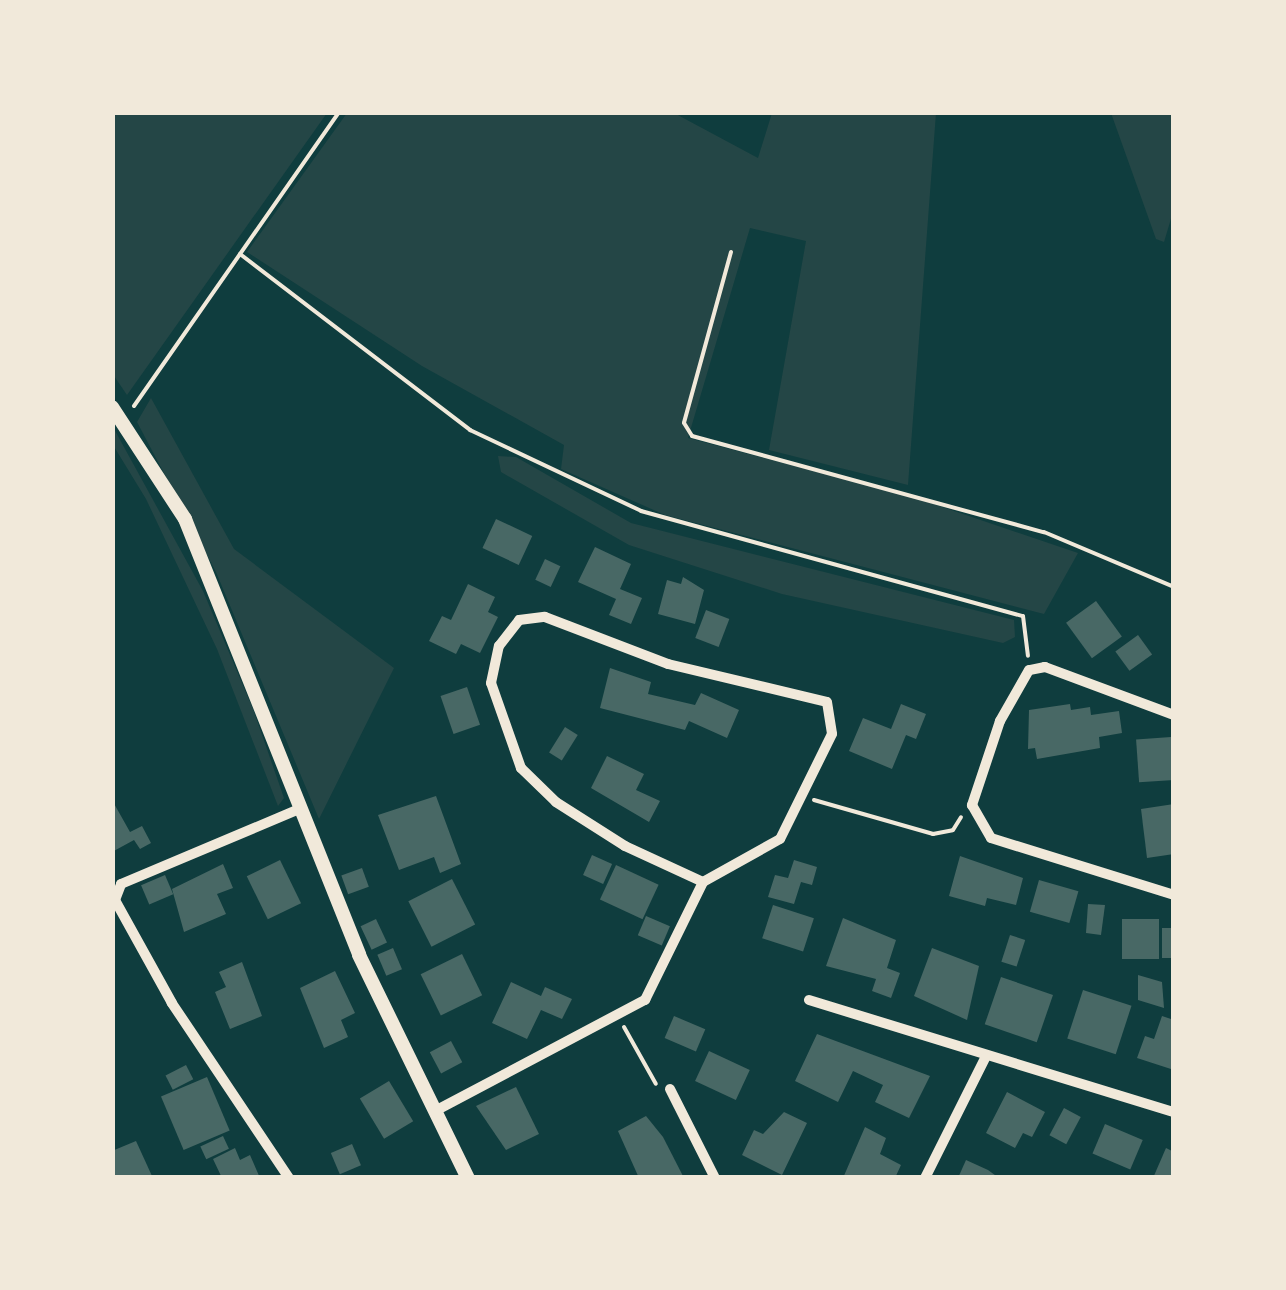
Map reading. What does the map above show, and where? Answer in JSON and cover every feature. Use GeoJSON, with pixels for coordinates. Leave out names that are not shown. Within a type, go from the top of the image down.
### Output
{"type":"FeatureCollection","features":[{"type":"Feature","properties":{"kind":"street"},"geometry":{"type":"LineString","coordinates":[[112,407],[185,519],[379,1001],[468,1178]]}},
{"type":"Feature","properties":{"kind":"street"},"geometry":{"type":"LineString","coordinates":[[435,1111],[619,1019],[646,1000],[703,882],[780,839],[832,734],[827,702],[649,659],[545,616],[519,620],[499,646],[491,682],[521,768],[556,802],[599,830],[703,882]]}},
{"type":"Feature","properties":{"kind":"street"},"geometry":{"type":"LineString","coordinates":[[1174,714],[1045,667],[1029,670],[1000,720],[972,805],[991,838],[1174,895]]}},
{"type":"Feature","properties":{"kind":"street"},"geometry":{"type":"LineString","coordinates":[[288,1178],[172,1003],[115,900],[121,884],[299,808]]}},
{"type":"Feature","properties":{"kind":"street"},"geometry":{"type":"LineString","coordinates":[[809,1000],[985,1058],[1174,1112]]}},
{"type":"Feature","properties":{"kind":"street"},"geometry":{"type":"LineString","coordinates":[[925,1178],[985,1058]]}},
{"type":"Feature","properties":{"kind":"street"},"geometry":{"type":"LineString","coordinates":[[670,1089],[715,1178]]}},
{"type":"Feature","properties":{"kind":"path"},"geometry":{"type":"LineString","coordinates":[[122,422],[339,112]]}},
{"type":"Feature","properties":{"kind":"path"},"geometry":{"type":"LineString","coordinates":[[732,252],[684,423],[692,436],[1044,532],[1174,587]]}},
{"type":"Feature","properties":{"kind":"path"},"geometry":{"type":"LineString","coordinates":[[240,254],[470,430],[641,512],[1022,616],[1029,670]]}},
{"type":"Feature","properties":{"kind":"path"},"geometry":{"type":"LineString","coordinates":[[800,796],[946,835],[972,805]]}},
{"type":"Feature","properties":{"kind":"path"},"geometry":{"type":"LineString","coordinates":[[619,1019],[657,1086],[670,1089]]}},
{"type":"Feature","properties":{"kind":"shaded area"},"geometry":{"type":"Polygon","coordinates":[[[115,113],[327,113],[127,395],[112,373],[115,113]]]}},
{"type":"Feature","properties":{"kind":"shaded area"},"geometry":{"type":"Polygon","coordinates":[[[347,113],[674,113],[758,158],[772,113],[936,113],[908,485],[769,450],[806,241],[750,228],[688,438],[913,497],[1078,553],[1044,614],[665,515],[561,469],[564,445],[422,366],[247,252],[347,113]]]}},
{"type":"Feature","properties":{"kind":"shaded area"},"geometry":{"type":"Polygon","coordinates":[[[1111,113],[1173,113],[1173,212],[1164,242],[1156,239],[1111,113]]]}},
{"type":"Feature","properties":{"kind":"shaded area"},"geometry":{"type":"Polygon","coordinates":[[[151,398],[234,549],[394,668],[319,819],[216,572],[137,422],[151,398]]]}},
{"type":"Feature","properties":{"kind":"shaded area"},"geometry":{"type":"Polygon","coordinates":[[[113,427],[203,591],[253,709],[284,798],[278,806],[217,649],[146,499],[113,445],[113,427]]]}},
{"type":"Feature","properties":{"kind":"shaded area"},"geometry":{"type":"Polygon","coordinates":[[[498,456],[516,457],[631,523],[1014,620],[1015,637],[1003,643],[782,594],[629,545],[501,472],[498,456]]]}},
{"type":"Feature","properties":{"kind":"building"},"geometry":{"type":"Polygon","coordinates":[[[496,519],[532,536],[519,565],[482,548],[496,519]]]}},
{"type":"Feature","properties":{"kind":"building"},"geometry":{"type":"Polygon","coordinates":[[[595,547],[631,564],[620,589],[642,598],[631,624],[609,615],[616,599],[578,582],[595,547]]]}},
{"type":"Feature","properties":{"kind":"building"},"geometry":{"type":"Polygon","coordinates":[[[545,559],[560,566],[551,587],[535,580],[545,559]]]}},
{"type":"Feature","properties":{"kind":"building"},"geometry":{"type":"Polygon","coordinates":[[[683,577],[704,590],[695,624],[658,614],[667,580],[681,584],[683,577]]]}},
{"type":"Feature","properties":{"kind":"building"},"geometry":{"type":"Polygon","coordinates":[[[468,584],[495,597],[488,612],[498,617],[480,653],[461,644],[456,654],[429,641],[442,616],[451,620],[468,584]]]}},
{"type":"Feature","properties":{"kind":"building"},"geometry":{"type":"Polygon","coordinates":[[[1096,601],[1122,637],[1092,658],[1066,623],[1096,601]]]}},
{"type":"Feature","properties":{"kind":"building"},"geometry":{"type":"Polygon","coordinates":[[[706,610],[729,619],[719,647],[695,638],[706,610]]]}},
{"type":"Feature","properties":{"kind":"building"},"geometry":{"type":"Polygon","coordinates":[[[1138,635],[1152,654],[1129,671],[1115,651],[1138,635]]]}},
{"type":"Feature","properties":{"kind":"building"},"geometry":{"type":"Polygon","coordinates":[[[610,668],[651,682],[648,694],[695,705],[701,693],[739,710],[727,738],[689,721],[685,730],[600,708],[610,668]]]}},
{"type":"Feature","properties":{"kind":"building"},"geometry":{"type":"Polygon","coordinates":[[[467,687],[480,725],[454,734],[441,696],[467,687]]]}},
{"type":"Feature","properties":{"kind":"building"},"geometry":{"type":"Polygon","coordinates":[[[901,704],[926,714],[916,739],[906,735],[892,769],[849,751],[863,718],[891,729],[901,704]]]}},
{"type":"Feature","properties":{"kind":"building"},"geometry":{"type":"Polygon","coordinates":[[[1070,704],[1071,710],[1090,707],[1091,715],[1119,711],[1122,733],[1099,737],[1100,748],[1037,759],[1035,748],[1028,749],[1029,710],[1070,704]]]}},
{"type":"Feature","properties":{"kind":"building"},"geometry":{"type":"Polygon","coordinates":[[[565,727],[578,735],[562,760],[549,752],[565,727]]]}},
{"type":"Feature","properties":{"kind":"building"},"geometry":{"type":"Polygon","coordinates":[[[1171,737],[1174,780],[1139,782],[1136,739],[1171,737]]]}},
{"type":"Feature","properties":{"kind":"building"},"geometry":{"type":"Polygon","coordinates":[[[607,756],[644,774],[636,790],[660,801],[649,822],[591,788],[607,756]]]}},
{"type":"Feature","properties":{"kind":"building"},"geometry":{"type":"Polygon","coordinates":[[[436,796],[461,864],[440,873],[434,857],[399,870],[378,815],[436,796]]]}},
{"type":"Feature","properties":{"kind":"building"},"geometry":{"type":"Polygon","coordinates":[[[112,800],[130,832],[142,826],[151,843],[140,849],[134,840],[112,852],[112,800]]]}},
{"type":"Feature","properties":{"kind":"building"},"geometry":{"type":"Polygon","coordinates":[[[1174,804],[1174,854],[1147,858],[1141,809],[1174,804]]]}},
{"type":"Feature","properties":{"kind":"building"},"geometry":{"type":"Polygon","coordinates":[[[592,855],[612,864],[603,884],[583,875],[592,855]]]}},
{"type":"Feature","properties":{"kind":"building"},"geometry":{"type":"Polygon","coordinates":[[[960,856],[1023,878],[1016,905],[987,898],[985,906],[949,896],[960,856]]]}},
{"type":"Feature","properties":{"kind":"building"},"geometry":{"type":"Polygon","coordinates":[[[280,860],[301,903],[268,919],[247,876],[280,860]]]}},
{"type":"Feature","properties":{"kind":"building"},"geometry":{"type":"Polygon","coordinates":[[[794,860],[817,867],[812,885],[801,882],[794,904],[768,897],[775,875],[788,878],[794,860]]]}},
{"type":"Feature","properties":{"kind":"building"},"geometry":{"type":"Polygon","coordinates":[[[223,864],[233,888],[217,894],[226,914],[184,932],[172,889],[223,864]]]}},
{"type":"Feature","properties":{"kind":"building"},"geometry":{"type":"Polygon","coordinates":[[[616,865],[659,885],[643,919],[600,899],[616,865]]]}},
{"type":"Feature","properties":{"kind":"building"},"geometry":{"type":"Polygon","coordinates":[[[362,868],[369,887],[348,894],[341,876],[362,868]]]}},
{"type":"Feature","properties":{"kind":"building"},"geometry":{"type":"Polygon","coordinates":[[[165,875],[173,894],[149,904],[141,885],[165,875]]]}},
{"type":"Feature","properties":{"kind":"building"},"geometry":{"type":"Polygon","coordinates":[[[452,879],[475,924],[431,947],[408,901],[452,879]]]}},
{"type":"Feature","properties":{"kind":"building"},"geometry":{"type":"Polygon","coordinates":[[[1039,880],[1078,891],[1069,923],[1030,912],[1039,880]]]}},
{"type":"Feature","properties":{"kind":"building"},"geometry":{"type":"Polygon","coordinates":[[[1088,904],[1105,905],[1101,935],[1086,933],[1088,904]]]}},
{"type":"Feature","properties":{"kind":"building"},"geometry":{"type":"Polygon","coordinates":[[[773,905],[814,918],[803,952],[762,938],[773,905]]]}},
{"type":"Feature","properties":{"kind":"building"},"geometry":{"type":"Polygon","coordinates":[[[646,916],[670,926],[662,945],[638,935],[646,916]]]}},
{"type":"Feature","properties":{"kind":"building"},"geometry":{"type":"Polygon","coordinates":[[[843,918],[896,940],[887,968],[900,973],[891,998],[872,991],[876,979],[826,966],[843,918]]]}},
{"type":"Feature","properties":{"kind":"building"},"geometry":{"type":"Polygon","coordinates":[[[376,919],[387,943],[372,950],[361,926],[376,919]]]}},
{"type":"Feature","properties":{"kind":"building"},"geometry":{"type":"Polygon","coordinates":[[[1122,919],[1159,919],[1159,959],[1122,959],[1122,919]]]}},
{"type":"Feature","properties":{"kind":"building"},"geometry":{"type":"Polygon","coordinates":[[[1162,928],[1174,928],[1174,958],[1162,958],[1162,928]]]}},
{"type":"Feature","properties":{"kind":"building"},"geometry":{"type":"Polygon","coordinates":[[[1010,935],[1025,940],[1017,967],[1001,962],[1010,935]]]}},
{"type":"Feature","properties":{"kind":"building"},"geometry":{"type":"Polygon","coordinates":[[[393,948],[402,969],[386,976],[377,955],[393,948]]]}},
{"type":"Feature","properties":{"kind":"building"},"geometry":{"type":"Polygon","coordinates":[[[932,948],[979,966],[967,1020],[914,996],[932,948]]]}},
{"type":"Feature","properties":{"kind":"building"},"geometry":{"type":"Polygon","coordinates":[[[462,954],[482,995],[441,1016],[421,974],[462,954]]]}},
{"type":"Feature","properties":{"kind":"building"},"geometry":{"type":"Polygon","coordinates":[[[242,962],[262,1016],[230,1029],[215,992],[226,987],[219,972],[242,962]]]}},
{"type":"Feature","properties":{"kind":"building"},"geometry":{"type":"Polygon","coordinates":[[[335,971],[355,1013],[341,1020],[348,1037],[324,1048],[300,988],[335,971]]]}},
{"type":"Feature","properties":{"kind":"building"},"geometry":{"type":"Polygon","coordinates":[[[1138,975],[1162,982],[1164,1008],[1138,1000],[1138,975]]]}},
{"type":"Feature","properties":{"kind":"building"},"geometry":{"type":"Polygon","coordinates":[[[1001,977],[1053,995],[1037,1042],[985,1024],[1001,977]]]}},
{"type":"Feature","properties":{"kind":"building"},"geometry":{"type":"Polygon","coordinates":[[[511,982],[541,996],[545,987],[572,999],[562,1019],[541,1010],[527,1039],[492,1023],[511,982]]]}},
{"type":"Feature","properties":{"kind":"building"},"geometry":{"type":"Polygon","coordinates":[[[1083,990],[1132,1006],[1116,1054],[1067,1039],[1083,990]]]}},
{"type":"Feature","properties":{"kind":"building"},"geometry":{"type":"Polygon","coordinates":[[[674,1016],[705,1029],[696,1051],[665,1038],[674,1016]]]}},
{"type":"Feature","properties":{"kind":"building"},"geometry":{"type":"Polygon","coordinates":[[[1162,1016],[1174,1020],[1174,1070],[1137,1058],[1145,1036],[1154,1039],[1162,1016]]]}},
{"type":"Feature","properties":{"kind":"building"},"geometry":{"type":"Polygon","coordinates":[[[817,1034],[930,1076],[909,1118],[875,1102],[883,1085],[853,1071],[838,1102],[795,1081],[817,1034]]]}},
{"type":"Feature","properties":{"kind":"building"},"geometry":{"type":"Polygon","coordinates":[[[451,1041],[462,1062],[441,1073],[430,1052],[451,1041]]]}},
{"type":"Feature","properties":{"kind":"building"},"geometry":{"type":"Polygon","coordinates":[[[709,1051],[750,1070],[736,1100],[695,1081],[709,1051]]]}},
{"type":"Feature","properties":{"kind":"building"},"geometry":{"type":"Polygon","coordinates":[[[186,1065],[193,1079],[173,1090],[166,1075],[186,1065]]]}},
{"type":"Feature","properties":{"kind":"building"},"geometry":{"type":"Polygon","coordinates":[[[207,1077],[230,1130],[184,1150],[161,1097],[207,1077]]]}},
{"type":"Feature","properties":{"kind":"building"},"geometry":{"type":"Polygon","coordinates":[[[389,1081],[413,1121],[384,1139],[360,1099],[389,1081]]]}},
{"type":"Feature","properties":{"kind":"building"},"geometry":{"type":"Polygon","coordinates":[[[516,1087],[539,1134],[506,1150],[476,1106],[516,1087]]]}},
{"type":"Feature","properties":{"kind":"building"},"geometry":{"type":"Polygon","coordinates":[[[1007,1092],[1045,1112],[1032,1137],[1023,1133],[1015,1148],[986,1133],[1007,1092]]]}},
{"type":"Feature","properties":{"kind":"building"},"geometry":{"type":"Polygon","coordinates":[[[1064,1108],[1081,1117],[1066,1144],[1049,1135],[1064,1108]]]}},
{"type":"Feature","properties":{"kind":"building"},"geometry":{"type":"Polygon","coordinates":[[[784,1112],[807,1123],[782,1175],[742,1155],[754,1130],[763,1134],[784,1112]]]}},
{"type":"Feature","properties":{"kind":"building"},"geometry":{"type":"Polygon","coordinates":[[[646,1116],[663,1137],[684,1178],[639,1178],[618,1131],[646,1116]]]}},
{"type":"Feature","properties":{"kind":"building"},"geometry":{"type":"Polygon","coordinates":[[[1105,1124],[1143,1140],[1130,1169],[1092,1153],[1105,1124]]]}},
{"type":"Feature","properties":{"kind":"building"},"geometry":{"type":"Polygon","coordinates":[[[865,1127],[886,1138],[880,1154],[901,1165],[895,1178],[843,1178],[865,1127]]]}},
{"type":"Feature","properties":{"kind":"building"},"geometry":{"type":"Polygon","coordinates":[[[223,1136],[229,1149],[206,1159],[200,1147],[223,1136]]]}},
{"type":"Feature","properties":{"kind":"building"},"geometry":{"type":"Polygon","coordinates":[[[136,1141],[152,1176],[112,1178],[112,1151],[136,1141]]]}},
{"type":"Feature","properties":{"kind":"building"},"geometry":{"type":"Polygon","coordinates":[[[352,1144],[361,1165],[340,1174],[331,1153],[352,1144]]]}},
{"type":"Feature","properties":{"kind":"building"},"geometry":{"type":"Polygon","coordinates":[[[235,1148],[240,1160],[250,1155],[260,1178],[222,1178],[213,1159],[235,1148]]]}},
{"type":"Feature","properties":{"kind":"building"},"geometry":{"type":"Polygon","coordinates":[[[1166,1148],[1174,1152],[1174,1178],[1153,1178],[1166,1148]]]}},
{"type":"Feature","properties":{"kind":"building"},"geometry":{"type":"Polygon","coordinates":[[[966,1160],[988,1170],[999,1178],[958,1178],[966,1160]]]}}]}
